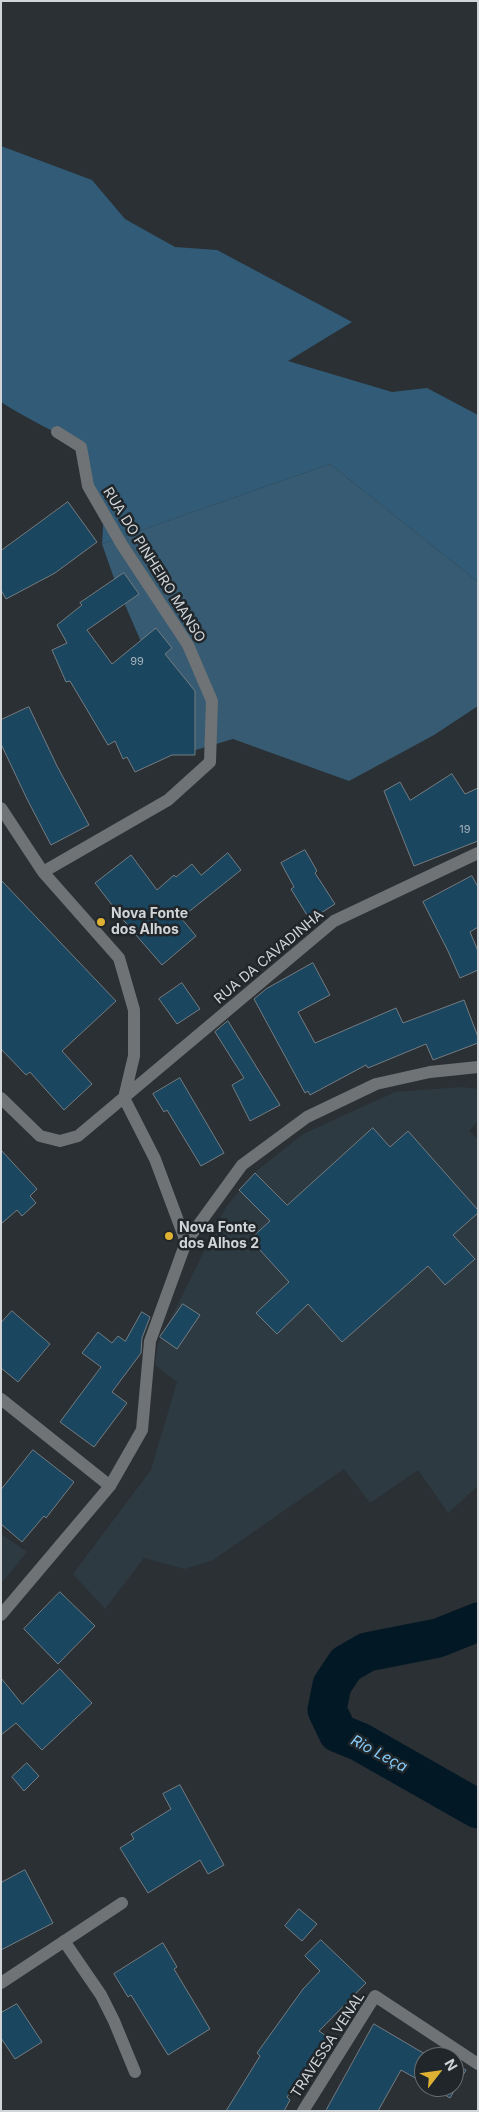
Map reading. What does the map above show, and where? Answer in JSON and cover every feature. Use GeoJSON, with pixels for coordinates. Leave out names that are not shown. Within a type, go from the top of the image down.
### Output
{"type":"FeatureCollection","features":[{"type":"Feature","properties":{"kind":"street","name":"RUA DO PINHEIRO MANSO"},"geometry":{"type":"LineString","coordinates":[[43,872],[168,800],[210,762],[211,736],[212,701],[188,645],[122,545],[88,486],[81,447],[57,432]]}},
{"type":"Feature","properties":{"kind":"street"},"geometry":{"type":"LineString","coordinates":[[1,808],[43,872],[119,958],[134,1010],[134,1056],[124,1098],[155,1159],[186,1242]]}},
{"type":"Feature","properties":{"kind":"street","name":"RUA DA CAVADINHA"},"geometry":{"type":"LineString","coordinates":[[1,1098],[40,1136],[60,1141],[78,1136],[334,921],[478,854]]}},
{"type":"Feature","properties":{"kind":"street"},"geometry":{"type":"LineString","coordinates":[[1,1615],[110,1486],[142,1430],[150,1341],[186,1242],[242,1165],[307,1117],[376,1084],[430,1072],[478,1067]]}},
{"type":"Feature","properties":{"kind":"street"},"geometry":{"type":"LineString","coordinates":[[1,1398],[110,1486]]}},
{"type":"Feature","properties":{"kind":"street"},"geometry":{"type":"LineString","coordinates":[[1,1982],[122,1903]]}},
{"type":"Feature","properties":{"kind":"street"},"geometry":{"type":"LineString","coordinates":[[64,1941],[101,1995],[135,2072]]}},
{"type":"Feature","properties":{"kind":"street","name":"TRAVESSA VENAL"},"geometry":{"type":"LineString","coordinates":[[304,2111],[375,1996],[478,2064]]}},
{"type":"Feature","properties":{"kind":"shaded area"},"geometry":{"type":"Polygon","coordinates":[[[1,146],[92,180],[125,219],[175,247],[217,250],[352,322],[288,361],[392,392],[427,388],[478,415],[478,582],[330,464],[102,544],[104,512],[88,486],[81,447],[1,402],[1,146]]]}},
{"type":"Feature","properties":{"kind":"shaded area"},"geometry":{"type":"Polygon","coordinates":[[[330,464],[478,582],[478,706],[434,735],[349,781],[233,739],[179,755],[165,697],[116,584],[102,544],[330,464]]]}},
{"type":"Feature","properties":{"kind":"shaded area"},"geometry":{"type":"Polygon","coordinates":[[[462,1087],[478,1089],[478,1121],[469,1131],[478,1139],[478,1486],[448,1513],[418,1470],[370,1503],[344,1469],[213,1560],[185,1569],[144,1558],[105,1609],[73,1574],[151,1470],[177,1382],[155,1365],[158,1344],[226,1207],[255,1172],[303,1134],[395,1092],[462,1087]]]}},
{"type":"Feature","properties":{"kind":"shaded area"},"geometry":{"type":"Polygon","coordinates":[[[1,1534],[27,1552],[1,1584],[1,1534]]]}},
{"type":"Feature","properties":{"kind":"building"},"geometry":{"type":"Polygon","coordinates":[[[68,502],[97,542],[55,573],[6,599],[1,590],[1,551],[68,502]]]}},
{"type":"Feature","properties":{"kind":"building"},"geometry":{"type":"Polygon","coordinates":[[[124,573],[139,594],[87,630],[112,664],[156,628],[172,648],[165,654],[195,691],[195,755],[172,755],[135,772],[127,757],[123,759],[115,741],[108,745],[70,681],[66,682],[52,650],[67,643],[57,625],[82,605],[80,603],[124,573]]]}},
{"type":"Feature","properties":{"kind":"building"},"geometry":{"type":"Polygon","coordinates":[[[29,707],[57,766],[89,825],[51,845],[1,744],[1,720],[29,707]]]}},
{"type":"Feature","properties":{"kind":"building"},"geometry":{"type":"Polygon","coordinates":[[[452,774],[465,794],[478,788],[478,841],[414,866],[384,791],[400,782],[410,800],[452,774]]]}},
{"type":"Feature","properties":{"kind":"building"},"geometry":{"type":"Polygon","coordinates":[[[305,850],[317,871],[315,873],[335,904],[310,920],[291,889],[294,887],[281,863],[305,850]]]}},
{"type":"Feature","properties":{"kind":"building"},"geometry":{"type":"Polygon","coordinates":[[[228,853],[241,870],[181,918],[196,936],[162,965],[129,927],[95,883],[131,855],[157,890],[174,875],[176,877],[192,864],[201,875],[228,853]]]}},
{"type":"Feature","properties":{"kind":"building"},"geometry":{"type":"Polygon","coordinates":[[[472,876],[478,887],[478,927],[470,932],[478,951],[478,970],[460,978],[423,902],[472,876]]]}},
{"type":"Feature","properties":{"kind":"building"},"geometry":{"type":"Polygon","coordinates":[[[1,880],[116,1001],[62,1051],[92,1084],[64,1110],[30,1072],[26,1075],[1,1049],[1,880]]]}},
{"type":"Feature","properties":{"kind":"building"},"geometry":{"type":"Polygon","coordinates":[[[313,963],[330,995],[298,1012],[315,1043],[396,1008],[403,1023],[464,1000],[478,1037],[478,1043],[433,1060],[426,1044],[368,1068],[366,1065],[310,1095],[308,1091],[305,1093],[254,999],[266,989],[313,963]]]}},
{"type":"Feature","properties":{"kind":"building"},"geometry":{"type":"Polygon","coordinates":[[[182,983],[200,1009],[177,1024],[159,999],[182,983]]]}},
{"type":"Feature","properties":{"kind":"building"},"geometry":{"type":"Polygon","coordinates":[[[228,1021],[280,1105],[250,1121],[232,1085],[244,1078],[215,1032],[228,1021]]]}},
{"type":"Feature","properties":{"kind":"building"},"geometry":{"type":"Polygon","coordinates":[[[180,1078],[224,1153],[201,1166],[167,1110],[164,1112],[153,1094],[180,1078]]]}},
{"type":"Feature","properties":{"kind":"building"},"geometry":{"type":"Polygon","coordinates":[[[373,1128],[390,1147],[408,1131],[478,1210],[478,1213],[453,1235],[475,1259],[445,1285],[428,1266],[342,1342],[308,1304],[277,1334],[256,1313],[289,1282],[250,1239],[270,1221],[239,1190],[255,1173],[287,1205],[373,1128]]]}},
{"type":"Feature","properties":{"kind":"building"},"geometry":{"type":"Polygon","coordinates":[[[1,1150],[37,1189],[30,1196],[36,1203],[22,1216],[17,1210],[1,1224],[1,1150]]]}},
{"type":"Feature","properties":{"kind":"building"},"geometry":{"type":"Polygon","coordinates":[[[183,1304],[200,1315],[177,1349],[160,1337],[183,1304]]]}},
{"type":"Feature","properties":{"kind":"building"},"geometry":{"type":"Polygon","coordinates":[[[12,1311],[50,1344],[18,1382],[1,1368],[1,1323],[12,1311]]]}},
{"type":"Feature","properties":{"kind":"building"},"geometry":{"type":"Polygon","coordinates":[[[142,1312],[150,1317],[142,1338],[141,1353],[112,1392],[127,1403],[94,1447],[60,1422],[101,1367],[82,1353],[98,1332],[112,1343],[118,1336],[125,1341],[142,1312]]]}},
{"type":"Feature","properties":{"kind":"building"},"geometry":{"type":"Polygon","coordinates":[[[33,1450],[74,1482],[46,1518],[44,1516],[22,1542],[1,1524],[1,1490],[33,1450]]]}},
{"type":"Feature","properties":{"kind":"building"},"geometry":{"type":"Polygon","coordinates":[[[60,1592],[95,1626],[58,1664],[24,1629],[60,1592]]]}},
{"type":"Feature","properties":{"kind":"building"},"geometry":{"type":"Polygon","coordinates":[[[60,1669],[92,1703],[42,1750],[16,1723],[1,1735],[1,1678],[22,1704],[60,1669]]]}},
{"type":"Feature","properties":{"kind":"building"},"geometry":{"type":"Polygon","coordinates":[[[27,1763],[39,1776],[24,1791],[12,1777],[27,1763]]]}},
{"type":"Feature","properties":{"kind":"building"},"geometry":{"type":"Polygon","coordinates":[[[180,1785],[224,1865],[208,1874],[200,1860],[148,1893],[120,1848],[134,1839],[131,1834],[171,1809],[163,1794],[180,1785]]]}},
{"type":"Feature","properties":{"kind":"building"},"geometry":{"type":"Polygon","coordinates":[[[25,1870],[53,1923],[1,1950],[1,1883],[25,1870]]]}},
{"type":"Feature","properties":{"kind":"building"},"geometry":{"type":"Polygon","coordinates":[[[299,1909],[317,1924],[302,1941],[285,1926],[299,1909]]]}},
{"type":"Feature","properties":{"kind":"building"},"geometry":{"type":"Polygon","coordinates":[[[321,1940],[366,1983],[319,2031],[329,2038],[287,2097],[290,2100],[284,2111],[226,2111],[260,2056],[257,2053],[303,1989],[320,1971],[305,1956],[321,1940]]]}},
{"type":"Feature","properties":{"kind":"building"},"geometry":{"type":"Polygon","coordinates":[[[163,1943],[177,1967],[174,1969],[210,2029],[168,2055],[131,1995],[128,1997],[114,1974],[163,1943]]]}},
{"type":"Feature","properties":{"kind":"building"},"geometry":{"type":"Polygon","coordinates":[[[17,2004],[42,2042],[15,2059],[1,2038],[1,2013],[17,2004]]]}},
{"type":"Feature","properties":{"kind":"building"},"geometry":{"type":"Polygon","coordinates":[[[374,2024],[414,2048],[414,2077],[401,2070],[378,2111],[326,2111],[374,2024]]]}},
{"type":"Feature","properties":{"kind":"waterway","name":"Rio Leça"},"geometry":{"type":"LineString","coordinates":[[478,1622],[438,1638],[367,1652],[346,1664],[332,1685],[327,1710],[338,1733],[360,1742],[478,1809]]}},
{"type":"Feature","properties":{"kind":"place","name":"Nova Fonte dos Alhos"},"geometry":{"type":"Point","coordinates":[101,922]}},
{"type":"Feature","properties":{"kind":"place","name":"Nova Fonte dos Alhos 2"},"geometry":{"type":"Point","coordinates":[169,1236]}}]}
